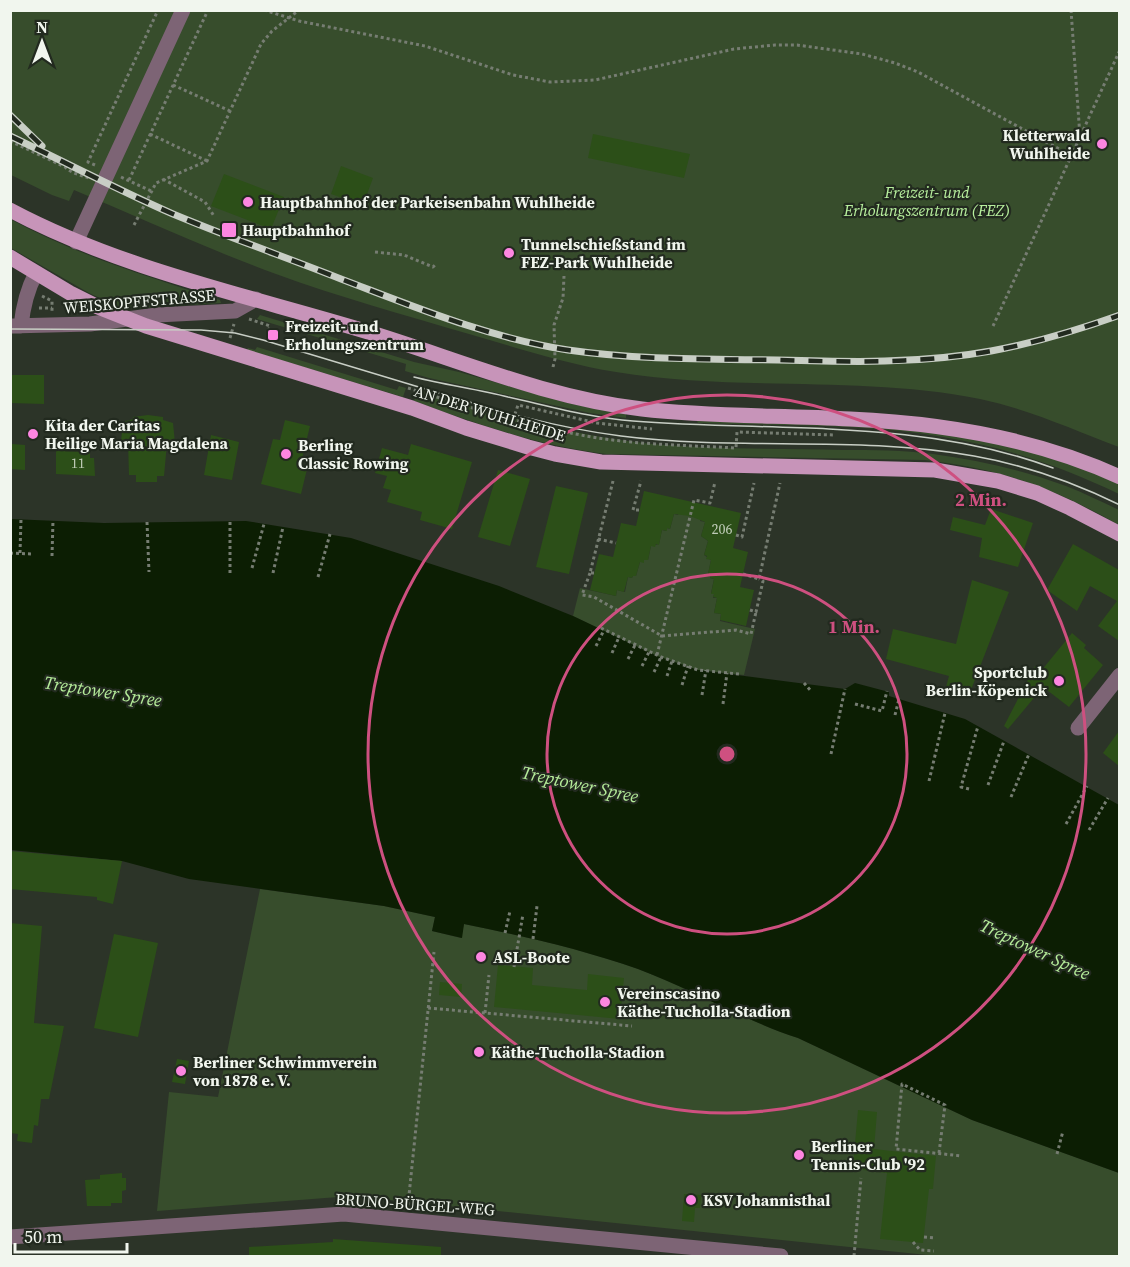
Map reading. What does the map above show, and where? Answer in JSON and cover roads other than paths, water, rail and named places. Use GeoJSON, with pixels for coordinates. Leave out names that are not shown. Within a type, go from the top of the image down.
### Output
{"type":"FeatureCollection","features":[{"type":"Feature","properties":{"kind":"main road"},"geometry":{"type":"LineString","coordinates":[[10,210],[76,242],[127,261],[410,345],[494,375],[571,396],[671,412],[860,419],[956,429],[1026,444],[1075,458],[1119,477]]}},
{"type":"Feature","properties":{"kind":"main road","name":"AN DER WUHLHEIDE"},"geometry":{"type":"LineString","coordinates":[[10,257],[70,293],[127,319],[412,408],[495,437],[555,454],[601,462],[935,470],[998,481],[1037,493],[1119,534]]}},
{"type":"Feature","properties":{"kind":"street"},"geometry":{"type":"LineString","coordinates":[[76,242],[183,10]]}},
{"type":"Feature","properties":{"kind":"street","name":"WEISKOPFFSTRASSE"},"geometry":{"type":"LineString","coordinates":[[36,273],[28,288],[16,326],[90,324],[157,315],[235,311],[256,299]]}},
{"type":"Feature","properties":{"kind":"street"},"geometry":{"type":"LineString","coordinates":[[1078,728],[1119,675]]}},
{"type":"Feature","properties":{"kind":"street","name":"BRUNO-BÜRGEL-WEG"},"geometry":{"type":"LineString","coordinates":[[10,1238],[344,1214],[781,1257]]}},
{"type":"Feature","properties":{"kind":"water","name":"Treptower Spree"},"geometry":{"type":"Polygon","coordinates":[[[11,519],[104,523],[246,521],[351,538],[499,586],[573,616],[657,656],[698,670],[845,689],[855,683],[889,692],[889,696],[965,719],[1119,805],[1119,1173],[972,1120],[798,1038],[658,977],[595,955],[464,924],[462,938],[432,931],[435,917],[384,906],[189,879],[122,861],[11,850],[11,519]]]}},
{"type":"Feature","properties":{"kind":"tram line"},"geometry":{"type":"LineString","coordinates":[[10,329],[201,330],[235,333],[479,405],[573,428],[665,440],[887,446],[974,456],[1030,469],[1085,489],[1120,505]]}},
{"type":"Feature","properties":{"kind":"tram line"},"geometry":{"type":"LineString","coordinates":[[414,377],[602,417],[633,421],[898,434],[951,441],[1002,452],[1053,468]]}},
{"type":"Feature","properties":{"kind":"railway"},"geometry":{"type":"LineString","coordinates":[[10,115],[42,146]]}},
{"type":"Feature","properties":{"kind":"railway"},"geometry":{"type":"LineString","coordinates":[[10,136],[152,205],[236,239],[481,330],[568,350],[620,356],[672,358],[911,360],[1007,348],[1056,336],[1120,315]]}},
{"type":"Feature","properties":{"kind":"place","name":"Kletterwald Wuhlheide"},"geometry":{"type":"Point","coordinates":[1102,144]}},
{"type":"Feature","properties":{"kind":"place","name":"Hauptbahnhof der Parkeisenbahn Wuhlheide"},"geometry":{"type":"Point","coordinates":[248,202]}},
{"type":"Feature","properties":{"kind":"place","name":"Hauptbahnhof"},"geometry":{"type":"Point","coordinates":[229,230]}},
{"type":"Feature","properties":{"kind":"place","name":"Tunnelschießstand im FEZ-Park Wuhlheide"},"geometry":{"type":"Point","coordinates":[509,253]}},
{"type":"Feature","properties":{"kind":"place","name":"Freizeit- und Erholungszentrum"},"geometry":{"type":"Point","coordinates":[273,335]}},
{"type":"Feature","properties":{"kind":"place","name":"Kita der Caritas Heilige Maria Magdalena"},"geometry":{"type":"Point","coordinates":[33,434]}},
{"type":"Feature","properties":{"kind":"place","name":"Berling Classic Rowing"},"geometry":{"type":"Point","coordinates":[286,454]}},
{"type":"Feature","properties":{"kind":"place","name":"Sportclub Berlin-Köpenick"},"geometry":{"type":"Point","coordinates":[1059,681]}},
{"type":"Feature","properties":{"kind":"place","name":"ASL-Boote"},"geometry":{"type":"Point","coordinates":[481,957]}},
{"type":"Feature","properties":{"kind":"place","name":"Vereinscasino Käthe-Tucholla-Stadion"},"geometry":{"type":"Point","coordinates":[605,1002]}},
{"type":"Feature","properties":{"kind":"place","name":"Käthe-Tucholla-Stadion"},"geometry":{"type":"Point","coordinates":[479,1052]}},
{"type":"Feature","properties":{"kind":"place","name":"Berliner Schwimmverein von 1878 e. V."},"geometry":{"type":"Point","coordinates":[181,1071]}},
{"type":"Feature","properties":{"kind":"place","name":"Berliner Tennis-Club '92"},"geometry":{"type":"Point","coordinates":[799,1155]}},
{"type":"Feature","properties":{"kind":"place","name":"KSV Johannisthal"},"geometry":{"type":"Point","coordinates":[691,1200]}},
{"type":"Feature","properties":{"kind":"park label","name":"Freizeit- und Erholungszentrum (FEZ)"},"geometry":{"type":"Point","coordinates":[927,201]}}]}
